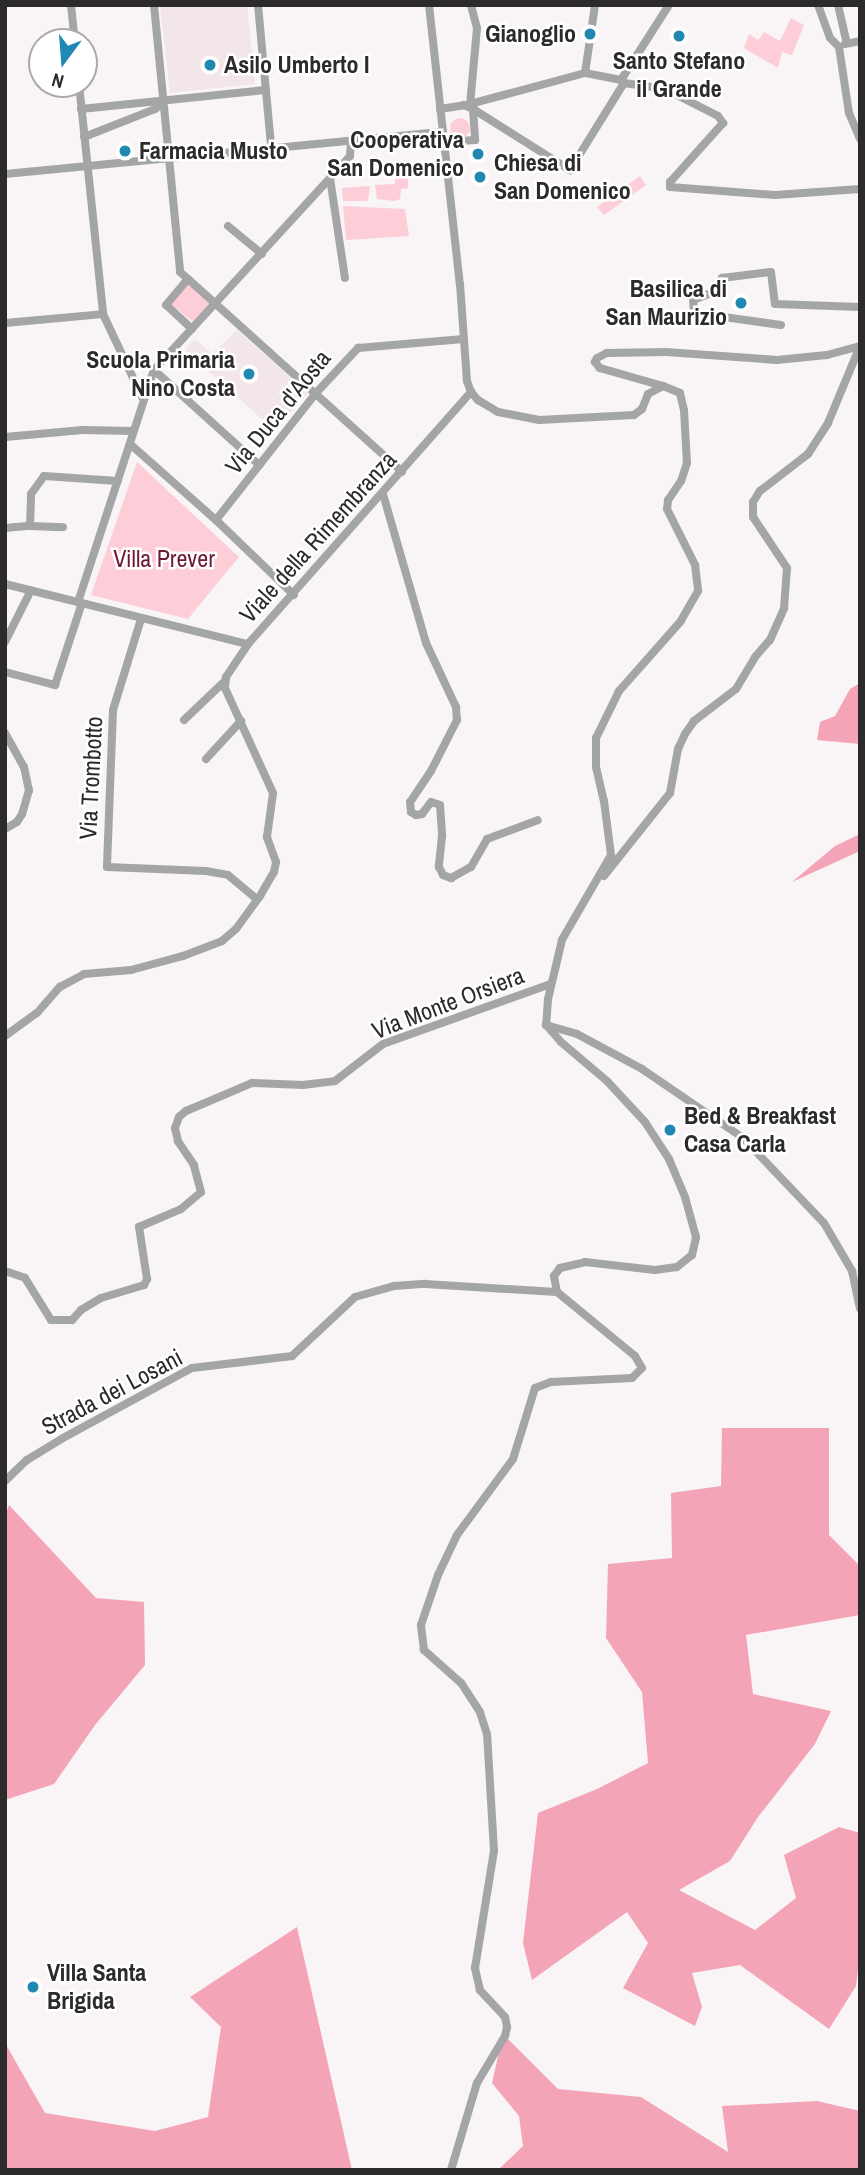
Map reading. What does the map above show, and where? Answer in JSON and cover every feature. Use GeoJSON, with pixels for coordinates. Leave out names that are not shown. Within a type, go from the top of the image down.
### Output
{"type":"FeatureCollection","features":[{"type":"Feature","properties":{"kind":"street"},"geometry":{"type":"LineString","coordinates":[[71,5],[73,28]]}},
{"type":"Feature","properties":{"kind":"street"},"geometry":{"type":"LineString","coordinates":[[154,5],[180,271],[402,472]]}},
{"type":"Feature","properties":{"kind":"street"},"geometry":{"type":"LineString","coordinates":[[258,5],[271,146]]}},
{"type":"Feature","properties":{"kind":"street"},"geometry":{"type":"LineString","coordinates":[[429,5],[467,381],[471,391],[478,400],[498,412],[554,421],[569,417],[634,415],[642,409],[648,394],[663,386]]}},
{"type":"Feature","properties":{"kind":"street"},"geometry":{"type":"LineString","coordinates":[[445,145],[475,140],[471,107],[477,28],[471,5]]}},
{"type":"Feature","properties":{"kind":"street"},"geometry":{"type":"LineString","coordinates":[[585,73],[591,48],[595,5]]}},
{"type":"Feature","properties":{"kind":"street"},"geometry":{"type":"LineString","coordinates":[[440,109],[471,107],[570,170],[669,5]]}},
{"type":"Feature","properties":{"kind":"street"},"geometry":{"type":"LineString","coordinates":[[818,5],[830,38],[843,45],[860,41]]}},
{"type":"Feature","properties":{"kind":"street"},"geometry":{"type":"LineString","coordinates":[[838,5],[849,113],[860,139]]}},
{"type":"Feature","properties":{"kind":"street"},"geometry":{"type":"LineString","coordinates":[[471,107],[474,103],[585,73],[665,89],[718,116],[723,123],[670,182],[670,187],[775,195],[860,188]]}},
{"type":"Feature","properties":{"kind":"street"},"geometry":{"type":"LineString","coordinates":[[81,109],[266,90]]}},
{"type":"Feature","properties":{"kind":"street"},"geometry":{"type":"LineString","coordinates":[[80,98],[85,167],[103,314],[142,397]]}},
{"type":"Feature","properties":{"kind":"street"},"geometry":{"type":"LineString","coordinates":[[84,137],[155,109],[163,102]]}},
{"type":"Feature","properties":{"kind":"street"},"geometry":{"type":"LineString","coordinates":[[5,174],[271,146],[443,132]]}},
{"type":"Feature","properties":{"kind":"street"},"geometry":{"type":"LineString","coordinates":[[5,672],[55,685],[134,431],[142,397],[154,370],[330,178],[352,152],[351,141]]}},
{"type":"Feature","properties":{"kind":"street"},"geometry":{"type":"LineString","coordinates":[[330,178],[345,278]]}},
{"type":"Feature","properties":{"kind":"street"},"geometry":{"type":"LineString","coordinates":[[228,226],[261,254]]}},
{"type":"Feature","properties":{"kind":"street"},"geometry":{"type":"LineString","coordinates":[[781,325],[694,313],[693,300],[711,293],[722,278],[771,272],[775,304],[860,307]]}},
{"type":"Feature","properties":{"kind":"street"},"geometry":{"type":"LineString","coordinates":[[188,279],[166,305],[192,330]]}},
{"type":"Feature","properties":{"kind":"street"},"geometry":{"type":"LineString","coordinates":[[5,323],[103,314]]}},
{"type":"Feature","properties":{"kind":"street","name":"Via Duca d'Aosta"},"geometry":{"type":"LineString","coordinates":[[216,520],[316,393],[348,357],[362,346],[464,339]]}},
{"type":"Feature","properties":{"kind":"street"},"geometry":{"type":"LineString","coordinates":[[451,2170],[472,2097],[507,2027],[505,2017],[480,1990],[475,1968],[494,1851],[487,1734],[480,1712],[466,1689],[424,1650],[421,1625],[438,1575],[457,1535],[513,1459],[535,1388],[551,1382],[632,1378],[642,1368],[635,1356],[557,1292],[554,1276],[561,1268],[573,1264],[603,1262],[655,1269],[677,1267],[692,1255],[696,1237],[685,1197],[652,1131],[607,1080],[561,1042],[546,1025],[551,984],[567,929],[611,855],[611,841],[596,767],[596,738],[619,691],[681,621],[698,591],[695,565],[667,509],[668,500],[681,481],[687,463],[680,393],[600,368],[595,362],[607,353],[666,352],[777,360],[827,355],[860,346]]}},
{"type":"Feature","properties":{"kind":"street"},"geometry":{"type":"LineString","coordinates":[[596,884],[613,867],[670,793],[678,749],[694,721],[736,689],[755,657],[771,640],[784,608],[787,568],[753,517],[753,502],[760,491],[808,454],[828,423],[860,346]]}},
{"type":"Feature","properties":{"kind":"street"},"geometry":{"type":"LineString","coordinates":[[154,370],[259,465]]}},
{"type":"Feature","properties":{"kind":"street","name":"Viale della Rimembranza"},"geometry":{"type":"LineString","coordinates":[[5,584],[248,644],[294,595],[471,391]]}},
{"type":"Feature","properties":{"kind":"street"},"geometry":{"type":"LineString","coordinates":[[5,438],[83,430],[134,431]]}},
{"type":"Feature","properties":{"kind":"street"},"geometry":{"type":"LineString","coordinates":[[130,444],[216,520],[294,595]]}},
{"type":"Feature","properties":{"kind":"street"},"geometry":{"type":"LineString","coordinates":[[30,526],[31,494],[44,476],[118,481]]}},
{"type":"Feature","properties":{"kind":"street"},"geometry":{"type":"LineString","coordinates":[[383,494],[426,643],[456,707],[457,720],[431,771],[410,802],[411,812],[416,816],[422,814],[431,802],[440,805],[442,836],[439,867],[443,875],[451,878],[471,867],[487,839],[538,820]]}},
{"type":"Feature","properties":{"kind":"street"},"geometry":{"type":"LineString","coordinates":[[5,528],[63,527]]}},
{"type":"Feature","properties":{"kind":"street"},"geometry":{"type":"LineString","coordinates":[[5,642],[31,590]]}},
{"type":"Feature","properties":{"kind":"street","name":"Via Trombotto"},"geometry":{"type":"LineString","coordinates":[[141,619],[113,715],[107,867],[206,871],[228,875],[257,900]]}},
{"type":"Feature","properties":{"kind":"street"},"geometry":{"type":"LineString","coordinates":[[184,720],[225,681],[248,644]]}},
{"type":"Feature","properties":{"kind":"street"},"geometry":{"type":"LineString","coordinates":[[5,1037],[37,1013],[60,987],[85,974],[100,970],[131,970],[183,956],[222,941],[236,929],[270,880],[276,862],[267,837],[273,793],[225,688],[225,681]]}},
{"type":"Feature","properties":{"kind":"street"},"geometry":{"type":"LineString","coordinates":[[206,759],[241,721]]}},
{"type":"Feature","properties":{"kind":"street"},"geometry":{"type":"LineString","coordinates":[[5,733],[24,767],[29,790],[22,814],[17,822],[5,829]]}},
{"type":"Feature","properties":{"kind":"street","name":"Via Monte Orsiera"},"geometry":{"type":"LineString","coordinates":[[5,1271],[25,1278],[51,1320],[72,1320],[81,1310],[101,1298],[144,1285],[147,1279],[139,1227],[181,1209],[201,1192],[194,1165],[178,1140],[175,1128],[179,1117],[186,1111],[219,1095],[263,1082],[292,1085],[335,1081],[383,1044],[551,984]]}},
{"type":"Feature","properties":{"kind":"street"},"geometry":{"type":"LineString","coordinates":[[546,1025],[577,1034],[642,1069],[743,1138],[811,1207],[833,1237],[852,1271],[860,1308]]}},
{"type":"Feature","properties":{"kind":"street","name":"Strada dei Losani"},"geometry":{"type":"LineString","coordinates":[[5,1481],[27,1460],[63,1438],[192,1368],[292,1356],[355,1297],[394,1286],[425,1284],[557,1292]]}},
{"type":"Feature","properties":{"kind":"shaded area","name":"Asilo Umberto I"},"geometry":{"type":"Polygon","coordinates":[[[160,5],[247,5],[255,84],[170,93],[160,5]]]}},
{"type":"Feature","properties":{"kind":"shaded area","name":"Scuola Primaria Nino Costa"},"geometry":{"type":"Polygon","coordinates":[[[237,330],[308,393],[274,430],[185,350],[195,339],[212,354],[237,330]]]}},
{"type":"Feature","properties":{"kind":"shaded area"},"geometry":{"type":"Polygon","coordinates":[[[860,683],[860,744],[817,740],[820,722],[835,716],[850,689],[860,683]]]}},
{"type":"Feature","properties":{"kind":"shaded area"},"geometry":{"type":"Polygon","coordinates":[[[860,834],[860,851],[792,882],[835,846],[860,834]]]}},
{"type":"Feature","properties":{"kind":"shaded area"},"geometry":{"type":"Polygon","coordinates":[[[722,1428],[829,1428],[829,1535],[860,1566],[860,1615],[746,1635],[753,1694],[831,1711],[815,1744],[758,1817],[730,1861],[679,1890],[755,1930],[796,1898],[784,1855],[839,1827],[860,1833],[860,1952],[856,1986],[829,2029],[740,1965],[692,1973],[702,2007],[695,2026],[623,1988],[648,1943],[627,1912],[532,1980],[523,1943],[538,1813],[597,1789],[648,1763],[642,1692],[606,1638],[608,1564],[672,1558],[671,1493],[721,1486],[722,1428]]]}},
{"type":"Feature","properties":{"kind":"shaded area"},"geometry":{"type":"Polygon","coordinates":[[[9,1505],[96,1598],[144,1602],[145,1665],[95,1725],[54,1784],[5,1800],[5,1517],[9,1505]]]}},
{"type":"Feature","properties":{"kind":"shaded area"},"geometry":{"type":"Polygon","coordinates":[[[297,1927],[352,2170],[5,2170],[5,2043],[45,2113],[155,2131],[208,2117],[221,2027],[190,1997],[297,1927]]]}},
{"type":"Feature","properties":{"kind":"shaded area"},"geometry":{"type":"Polygon","coordinates":[[[503,2034],[558,2089],[641,2097],[728,2152],[722,2106],[817,2101],[860,2111],[860,2170],[498,2170],[523,2146],[519,2116],[492,2083],[503,2034]]]}},
{"type":"Feature","properties":{"kind":"green space"},"geometry":{"type":"Polygon","coordinates":[[[791,18],[804,25],[792,55],[782,52],[778,68],[744,48],[749,34],[758,40],[764,32],[780,41],[791,18]]]}},
{"type":"Feature","properties":{"kind":"green space"},"geometry":{"type":"Polygon","coordinates":[[[456,118],[464,118],[470,128],[464,138],[456,138],[450,132],[450,124],[456,118]]]}},
{"type":"Feature","properties":{"kind":"green space"},"geometry":{"type":"Polygon","coordinates":[[[640,176],[646,185],[604,215],[597,207],[640,176]]]}},
{"type":"Feature","properties":{"kind":"green space"},"geometry":{"type":"Polygon","coordinates":[[[408,177],[408,188],[401,189],[400,199],[377,199],[375,185],[395,184],[395,179],[408,177]]]}},
{"type":"Feature","properties":{"kind":"green space"},"geometry":{"type":"Polygon","coordinates":[[[370,186],[368,201],[343,201],[342,188],[370,186]]]}},
{"type":"Feature","properties":{"kind":"green space"},"geometry":{"type":"Polygon","coordinates":[[[343,206],[405,209],[409,236],[346,240],[343,206]]]}},
{"type":"Feature","properties":{"kind":"green space"},"geometry":{"type":"Polygon","coordinates":[[[188,283],[211,302],[193,322],[170,303],[188,283]]]}},
{"type":"Feature","properties":{"kind":"green space","name":"Villa Prever"},"geometry":{"type":"Polygon","coordinates":[[[137,462],[239,557],[188,619],[91,595],[137,462]]]}},
{"type":"Feature","properties":{"kind":"place","name":"Gianoglio"},"geometry":{"type":"Point","coordinates":[590,34]}},
{"type":"Feature","properties":{"kind":"place","name":"Santo Stefano il Grande"},"geometry":{"type":"Point","coordinates":[679,36]}},
{"type":"Feature","properties":{"kind":"place","name":"Asilo Umberto I"},"geometry":{"type":"Point","coordinates":[210,65]}},
{"type":"Feature","properties":{"kind":"place","name":"Farmacia Musto"},"geometry":{"type":"Point","coordinates":[125,151]}},
{"type":"Feature","properties":{"kind":"place","name":"Cooperativa San Domenico"},"geometry":{"type":"Point","coordinates":[478,154]}},
{"type":"Feature","properties":{"kind":"place","name":"Chiesa di San Domenico"},"geometry":{"type":"Point","coordinates":[480,177]}},
{"type":"Feature","properties":{"kind":"place","name":"Basilica di San Maurizio"},"geometry":{"type":"Point","coordinates":[741,303]}},
{"type":"Feature","properties":{"kind":"place","name":"Scuola Primaria Nino Costa"},"geometry":{"type":"Point","coordinates":[249,374]}},
{"type":"Feature","properties":{"kind":"place","name":"Bed & Breakfast Casa Carla"},"geometry":{"type":"Point","coordinates":[670,1130]}},
{"type":"Feature","properties":{"kind":"place","name":"Villa Santa Brigida"},"geometry":{"type":"Point","coordinates":[33,1987]}}]}
